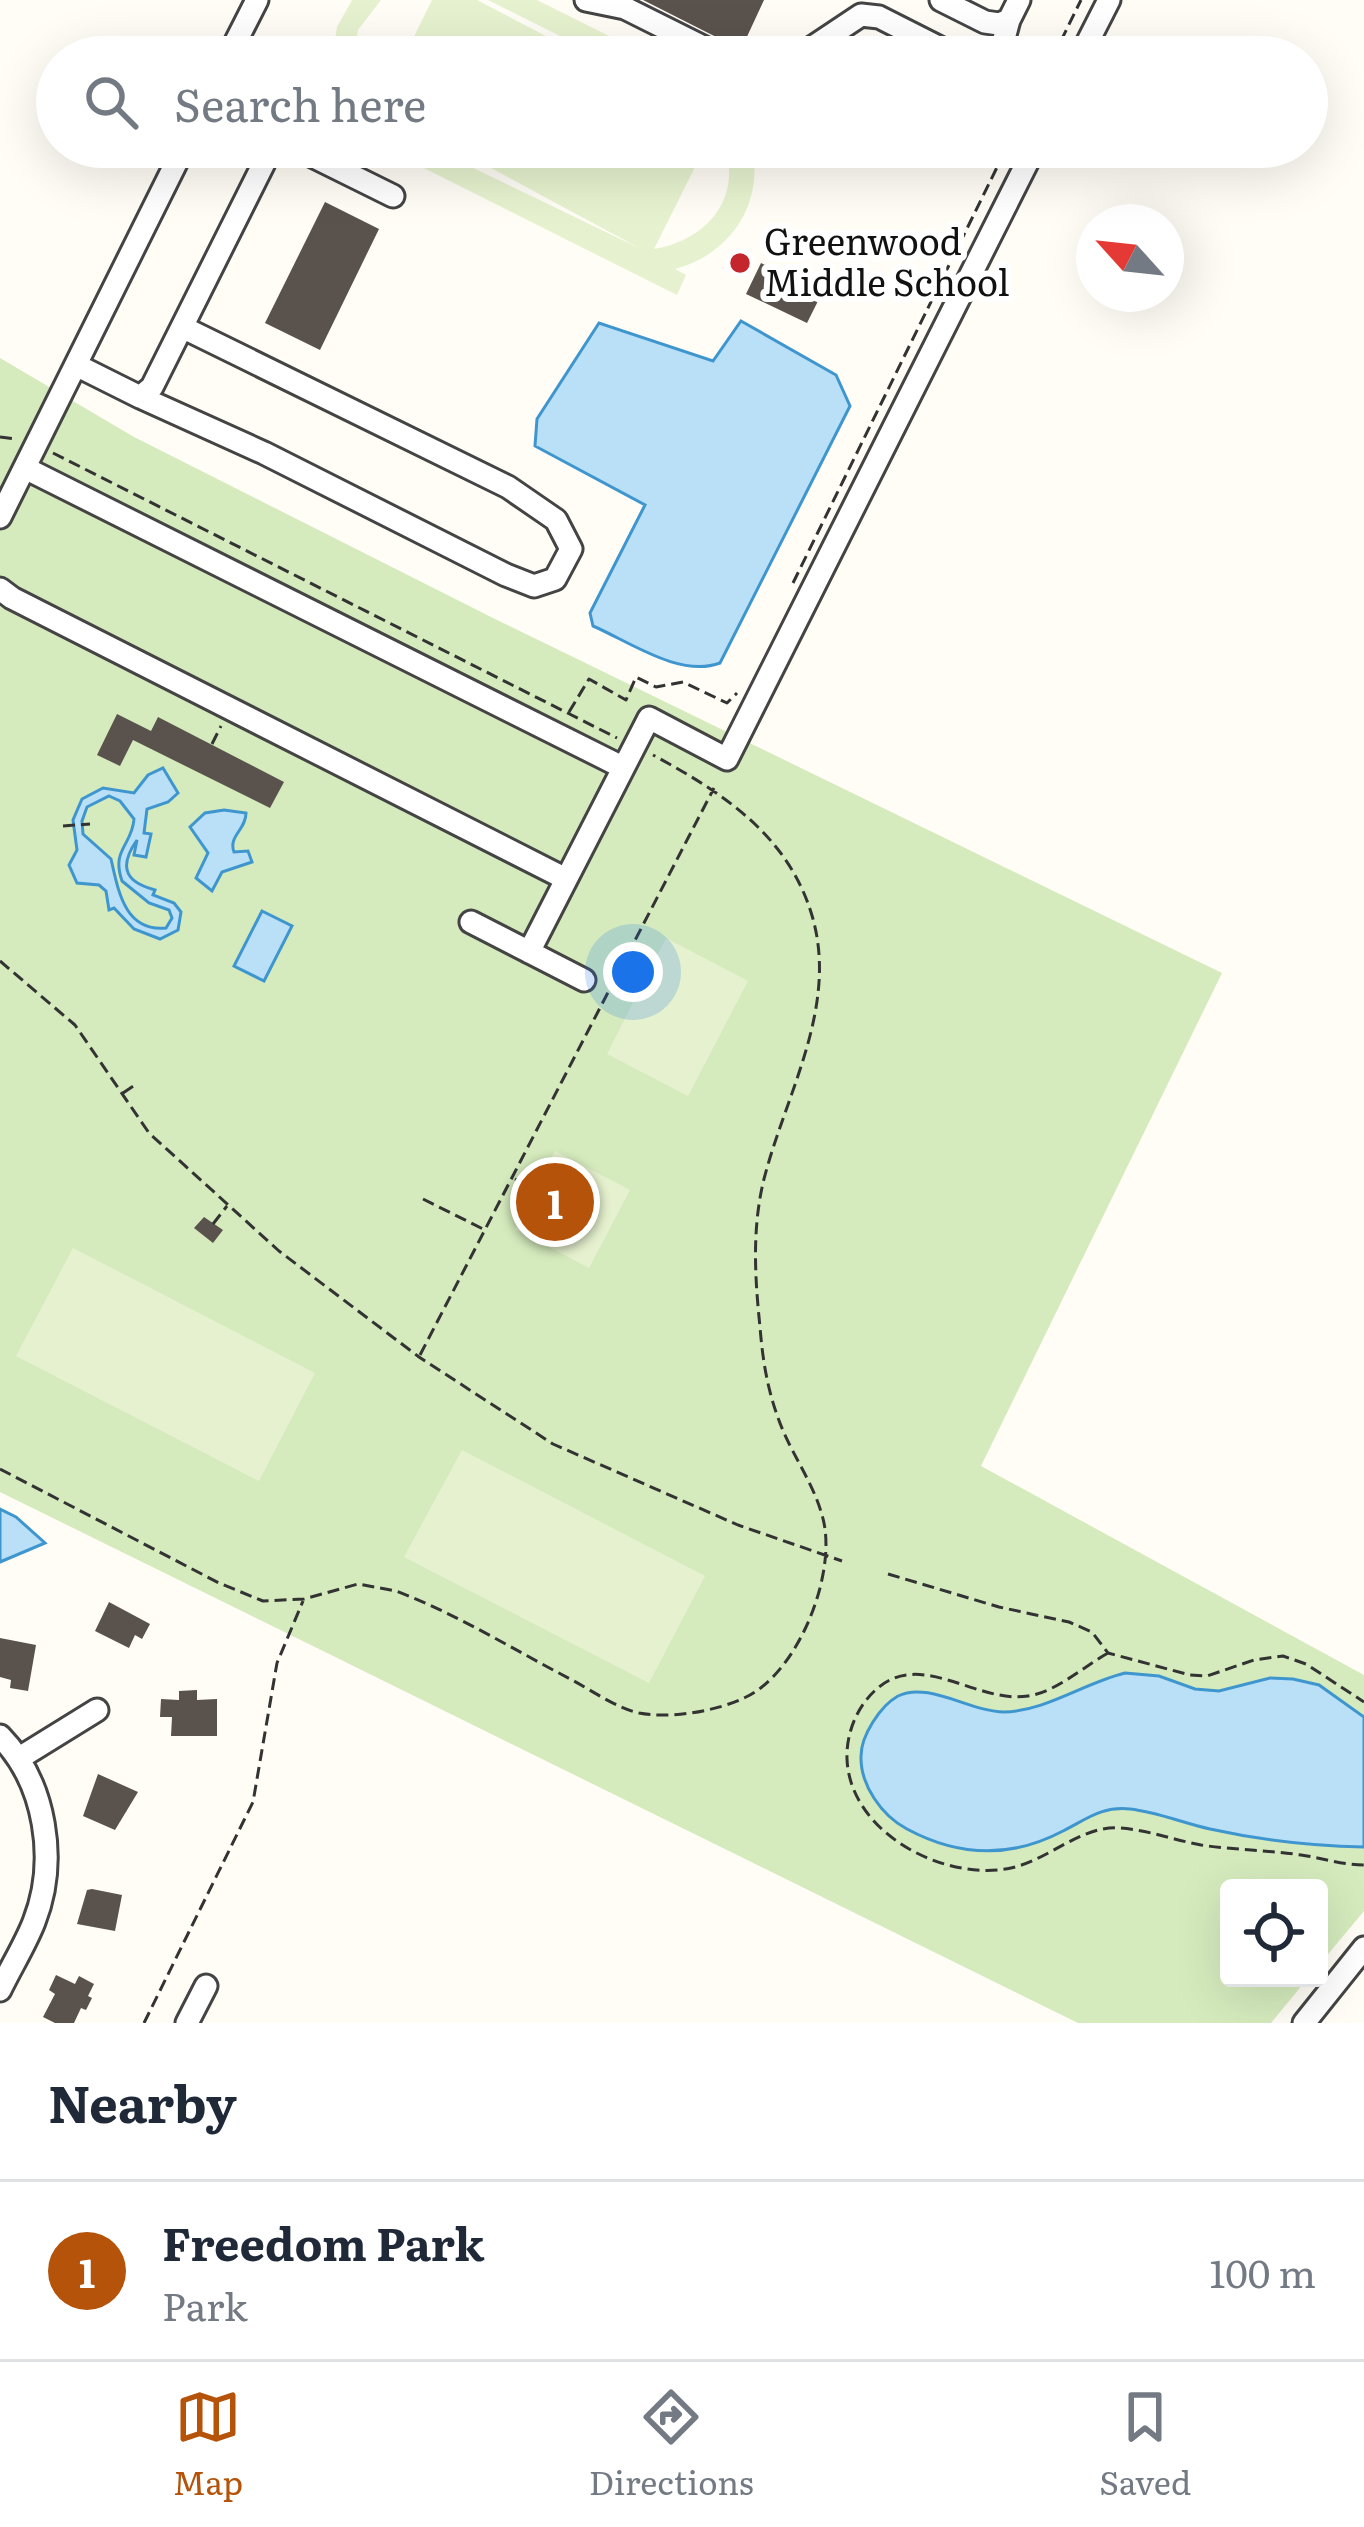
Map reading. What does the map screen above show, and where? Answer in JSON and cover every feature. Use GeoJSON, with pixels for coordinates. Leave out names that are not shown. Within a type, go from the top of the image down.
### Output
{"type":"FeatureCollection","features":[{"type":"Feature","properties":{"kind":"street"},"geometry":{"type":"LineString","coordinates":[[238,36],[256,0]]}},
{"type":"Feature","properties":{"kind":"street"},"geometry":{"type":"LineString","coordinates":[[586,0],[625,8],[680,36]]}},
{"type":"Feature","properties":{"kind":"street"},"geometry":{"type":"LineString","coordinates":[[940,0],[992,24],[1014,10]]}},
{"type":"Feature","properties":{"kind":"street"},"geometry":{"type":"LineString","coordinates":[[1090,36],[1108,0]]}},
{"type":"Feature","properties":{"kind":"street"},"geometry":{"type":"LineString","coordinates":[[824,36],[859,8],[917,36]]}},
{"type":"Feature","properties":{"kind":"street"},"geometry":{"type":"LineString","coordinates":[[0,517],[174,168]]}},
{"type":"Feature","properties":{"kind":"street"},"geometry":{"type":"LineString","coordinates":[[146,392],[198,295],[256,168]]}},
{"type":"Feature","properties":{"kind":"street"},"geometry":{"type":"LineString","coordinates":[[336,168],[393,196]]}},
{"type":"Feature","properties":{"kind":"street"},"geometry":{"type":"LineString","coordinates":[[529,952],[649,718],[728,759],[1024,168]]}},
{"type":"Feature","properties":{"kind":"street"},"geometry":{"type":"LineString","coordinates":[[76,365],[146,392],[506,575],[534,586],[555,579],[571,549],[556,520],[508,487],[182,326]]}},
{"type":"Feature","properties":{"kind":"street"},"geometry":{"type":"LineString","coordinates":[[25,468],[622,767]]}},
{"type":"Feature","properties":{"kind":"street"},"geometry":{"type":"LineString","coordinates":[[0,589],[566,879]]}},
{"type":"Feature","properties":{"kind":"street"},"geometry":{"type":"LineString","coordinates":[[471,922],[584,980]]}},
{"type":"Feature","properties":{"kind":"street"},"geometry":{"type":"LineString","coordinates":[[21,1757],[98,1710]]}},
{"type":"Feature","properties":{"kind":"street"},"geometry":{"type":"LineString","coordinates":[[0,1736],[21,1757],[30,1779],[43,1821],[46,1856],[35,1920],[0,1990]]}},
{"type":"Feature","properties":{"kind":"street"},"geometry":{"type":"LineString","coordinates":[[1304,2023],[1364,1948]]}},
{"type":"Feature","properties":{"kind":"street"},"geometry":{"type":"LineString","coordinates":[[187,2023],[206,1986]]}},
{"type":"Feature","properties":{"kind":"path"},"geometry":{"type":"LineString","coordinates":[[1063,36],[1081,0]]}},
{"type":"Feature","properties":{"kind":"path"},"geometry":{"type":"LineString","coordinates":[[793,583],[997,168]]}},
{"type":"Feature","properties":{"kind":"path"},"geometry":{"type":"LineString","coordinates":[[0,437],[37,445],[633,745],[714,788],[778,847],[813,920],[818,987],[810,1037],[763,1184],[754,1259],[765,1378],[826,1536],[809,1620],[776,1677],[747,1697],[710,1708],[638,1713],[396,1591],[358,1584],[304,1599],[263,1601],[0,1469]]}},
{"type":"Feature","properties":{"kind":"path"},"geometry":{"type":"LineString","coordinates":[[568,714],[589,679],[626,700],[636,677],[656,687],[683,682],[727,703],[745,683]]}},
{"type":"Feature","properties":{"kind":"path"},"geometry":{"type":"LineString","coordinates":[[212,744],[222,724]]}},
{"type":"Feature","properties":{"kind":"path"},"geometry":{"type":"LineString","coordinates":[[419,1357],[714,788]]}},
{"type":"Feature","properties":{"kind":"path"},"geometry":{"type":"LineString","coordinates":[[66,826],[87,825]]}},
{"type":"Feature","properties":{"kind":"path"},"geometry":{"type":"LineString","coordinates":[[0,961],[75,1025],[149,1133],[279,1251],[419,1357],[553,1444],[666,1496],[842,1561]]}},
{"type":"Feature","properties":{"kind":"path"},"geometry":{"type":"LineString","coordinates":[[613,984],[636,996]]}},
{"type":"Feature","properties":{"kind":"path"},"geometry":{"type":"LineString","coordinates":[[122,1094],[135,1085]]}},
{"type":"Feature","properties":{"kind":"path"},"geometry":{"type":"LineString","coordinates":[[513,1178],[535,1190]]}},
{"type":"Feature","properties":{"kind":"path"},"geometry":{"type":"LineString","coordinates":[[424,1199],[486,1231]]}},
{"type":"Feature","properties":{"kind":"path"},"geometry":{"type":"LineString","coordinates":[[214,1224],[228,1205]]}},
{"type":"Feature","properties":{"kind":"path"},"geometry":{"type":"LineString","coordinates":[[889,1574],[999,1607],[1070,1622],[1092,1633],[1108,1653],[1207,1676],[1283,1656],[1306,1664],[1364,1702]]}},
{"type":"Feature","properties":{"kind":"path"},"geometry":{"type":"LineString","coordinates":[[144,2023],[253,1802],[277,1663],[304,1599]]}},
{"type":"Feature","properties":{"kind":"path"},"geometry":{"type":"LineString","coordinates":[[1108,1653],[1041,1693],[1027,1696],[987,1696],[924,1675],[908,1673],[891,1679],[856,1714],[848,1739],[847,1764],[855,1795],[868,1816],[895,1841],[945,1863],[984,1872],[1037,1861],[1094,1829],[1114,1828],[1202,1845],[1364,1865]]}},
{"type":"Feature","properties":{"kind":"green space"},"geometry":{"type":"Polygon","coordinates":[[[352,0],[381,0],[357,36],[336,36],[352,0]]]}},
{"type":"Feature","properties":{"kind":"green space"},"geometry":{"type":"Polygon","coordinates":[[[432,0],[477,0],[546,36],[414,36],[432,0]]]}},
{"type":"Feature","properties":{"kind":"green space"},"geometry":{"type":"Polygon","coordinates":[[[488,0],[537,0],[609,36],[560,36],[488,0]]]}},
{"type":"Feature","properties":{"kind":"green space"},"geometry":{"type":"Polygon","coordinates":[[[424,168],[473,168],[641,249],[491,168],[694,168],[654,249],[689,237],[715,215],[728,184],[729,168],[754,168],[748,207],[739,224],[712,252],[675,269],[686,275],[677,295],[424,168]]]}},
{"type":"Feature","properties":{"kind":"green space"},"geometry":{"type":"Polygon","coordinates":[[[0,358],[134,437],[495,619],[1222,973],[981,1466],[1364,1675],[1364,1911],[1328,1954],[1328,1879],[1220,1879],[1220,1987],[1301,1987],[1271,2023],[1078,2023],[0,1492],[0,358]]]}},
{"type":"Feature","properties":{"kind":"green space"},"geometry":{"type":"Polygon","coordinates":[[[666,938],[748,981],[688,1096],[607,1054],[666,938]]]}},
{"type":"Feature","properties":{"kind":"green space"},"geometry":{"type":"Polygon","coordinates":[[[555,1151],[630,1190],[589,1268],[515,1229],[555,1151]]]}},
{"type":"Feature","properties":{"kind":"green space"},"geometry":{"type":"Polygon","coordinates":[[[73,1248],[315,1373],[259,1481],[16,1356],[73,1248]]]}},
{"type":"Feature","properties":{"kind":"green space"},"geometry":{"type":"Polygon","coordinates":[[[462,1450],[705,1576],[649,1683],[404,1557],[462,1450]]]}},
{"type":"Feature","properties":{"kind":"water"},"geometry":{"type":"Polygon","coordinates":[[[741,321],[836,375],[850,406],[720,663],[688,666],[593,626],[590,613],[645,505],[535,446],[537,419],[599,323],[713,361],[741,321]]]}},
{"type":"Feature","properties":{"kind":"water"},"geometry":{"type":"Polygon","coordinates":[[[163,768],[178,793],[147,809],[144,833],[151,834],[146,857],[134,855],[137,840],[127,859],[132,879],[155,890],[153,895],[174,903],[181,912],[178,930],[160,939],[134,929],[114,908],[109,910],[106,891],[99,885],[77,883],[69,865],[77,850],[73,820],[82,799],[103,788],[134,793],[148,775],[163,768]],[[109,796],[87,807],[83,834],[111,859],[120,895],[132,916],[152,927],[166,928],[172,918],[169,910],[149,903],[122,881],[120,854],[134,819],[120,801],[109,796]]]}},
{"type":"Feature","properties":{"kind":"water"},"geometry":{"type":"Polygon","coordinates":[[[205,813],[246,813],[233,846],[234,852],[248,851],[252,862],[222,872],[212,891],[196,878],[208,853],[190,827],[205,813]]]}},
{"type":"Feature","properties":{"kind":"water"},"geometry":{"type":"Polygon","coordinates":[[[262,911],[292,926],[264,981],[234,966],[262,911]]]}},
{"type":"Feature","properties":{"kind":"water"},"geometry":{"type":"Polygon","coordinates":[[[0,1509],[16,1517],[45,1543],[0,1562],[0,1509]]]}},
{"type":"Feature","properties":{"kind":"water"},"geometry":{"type":"Polygon","coordinates":[[[1125,1673],[1219,1691],[1270,1678],[1293,1679],[1319,1685],[1364,1717],[1364,1847],[1248,1836],[1150,1813],[1111,1809],[1024,1846],[965,1849],[926,1838],[898,1823],[869,1788],[862,1767],[864,1740],[878,1714],[898,1696],[923,1692],[1004,1712],[1050,1702],[1125,1673]]]}},
{"type":"Feature","properties":{"kind":"building"},"geometry":{"type":"Polygon","coordinates":[[[643,0],[764,0],[747,36],[714,36],[643,0]]]}},
{"type":"Feature","properties":{"kind":"building"},"geometry":{"type":"Polygon","coordinates":[[[325,202],[379,229],[320,350],[265,323],[325,202]]]}},
{"type":"Feature","properties":{"kind":"building"},"geometry":{"type":"Polygon","coordinates":[[[761,263],[822,293],[807,323],[746,294],[761,263]]]}},
{"type":"Feature","properties":{"kind":"building"},"geometry":{"type":"Polygon","coordinates":[[[117,714],[151,731],[158,717],[284,782],[270,808],[133,740],[120,766],[97,755],[117,714]]]}},
{"type":"Feature","properties":{"kind":"building"},"geometry":{"type":"Polygon","coordinates":[[[204,1217],[223,1230],[213,1243],[194,1228],[204,1217]]]}},
{"type":"Feature","properties":{"kind":"building"},"geometry":{"type":"Polygon","coordinates":[[[109,1602],[150,1624],[142,1639],[135,1635],[129,1648],[95,1631],[109,1602]]]}},
{"type":"Feature","properties":{"kind":"building"},"geometry":{"type":"Polygon","coordinates":[[[0,1638],[36,1645],[28,1691],[10,1688],[11,1680],[0,1677],[0,1638]]]}},
{"type":"Feature","properties":{"kind":"building"},"geometry":{"type":"Polygon","coordinates":[[[197,1690],[197,1700],[217,1699],[217,1736],[171,1736],[172,1717],[160,1717],[161,1699],[179,1700],[179,1691],[197,1690]]]}},
{"type":"Feature","properties":{"kind":"building"},"geometry":{"type":"Polygon","coordinates":[[[98,1774],[138,1792],[115,1830],[83,1816],[98,1774]]]}},
{"type":"Feature","properties":{"kind":"building"},"geometry":{"type":"Polygon","coordinates":[[[87,1890],[122,1895],[115,1931],[77,1924],[87,1890]]]}},
{"type":"Feature","properties":{"kind":"building"},"geometry":{"type":"Polygon","coordinates":[[[56,1975],[75,1984],[79,1976],[94,1984],[86,2010],[81,2008],[74,2023],[55,2023],[43,2017],[55,1994],[49,1990],[56,1975]]]}},
{"type":"Feature","properties":{"kind":"place","name":"Greenwood Middle School"},"geometry":{"type":"Point","coordinates":[740,263]}},
{"type":"Feature","properties":{"kind":"place","name":"Freedom Park"},"geometry":{"type":"Point","coordinates":[555,1202]}}]}
